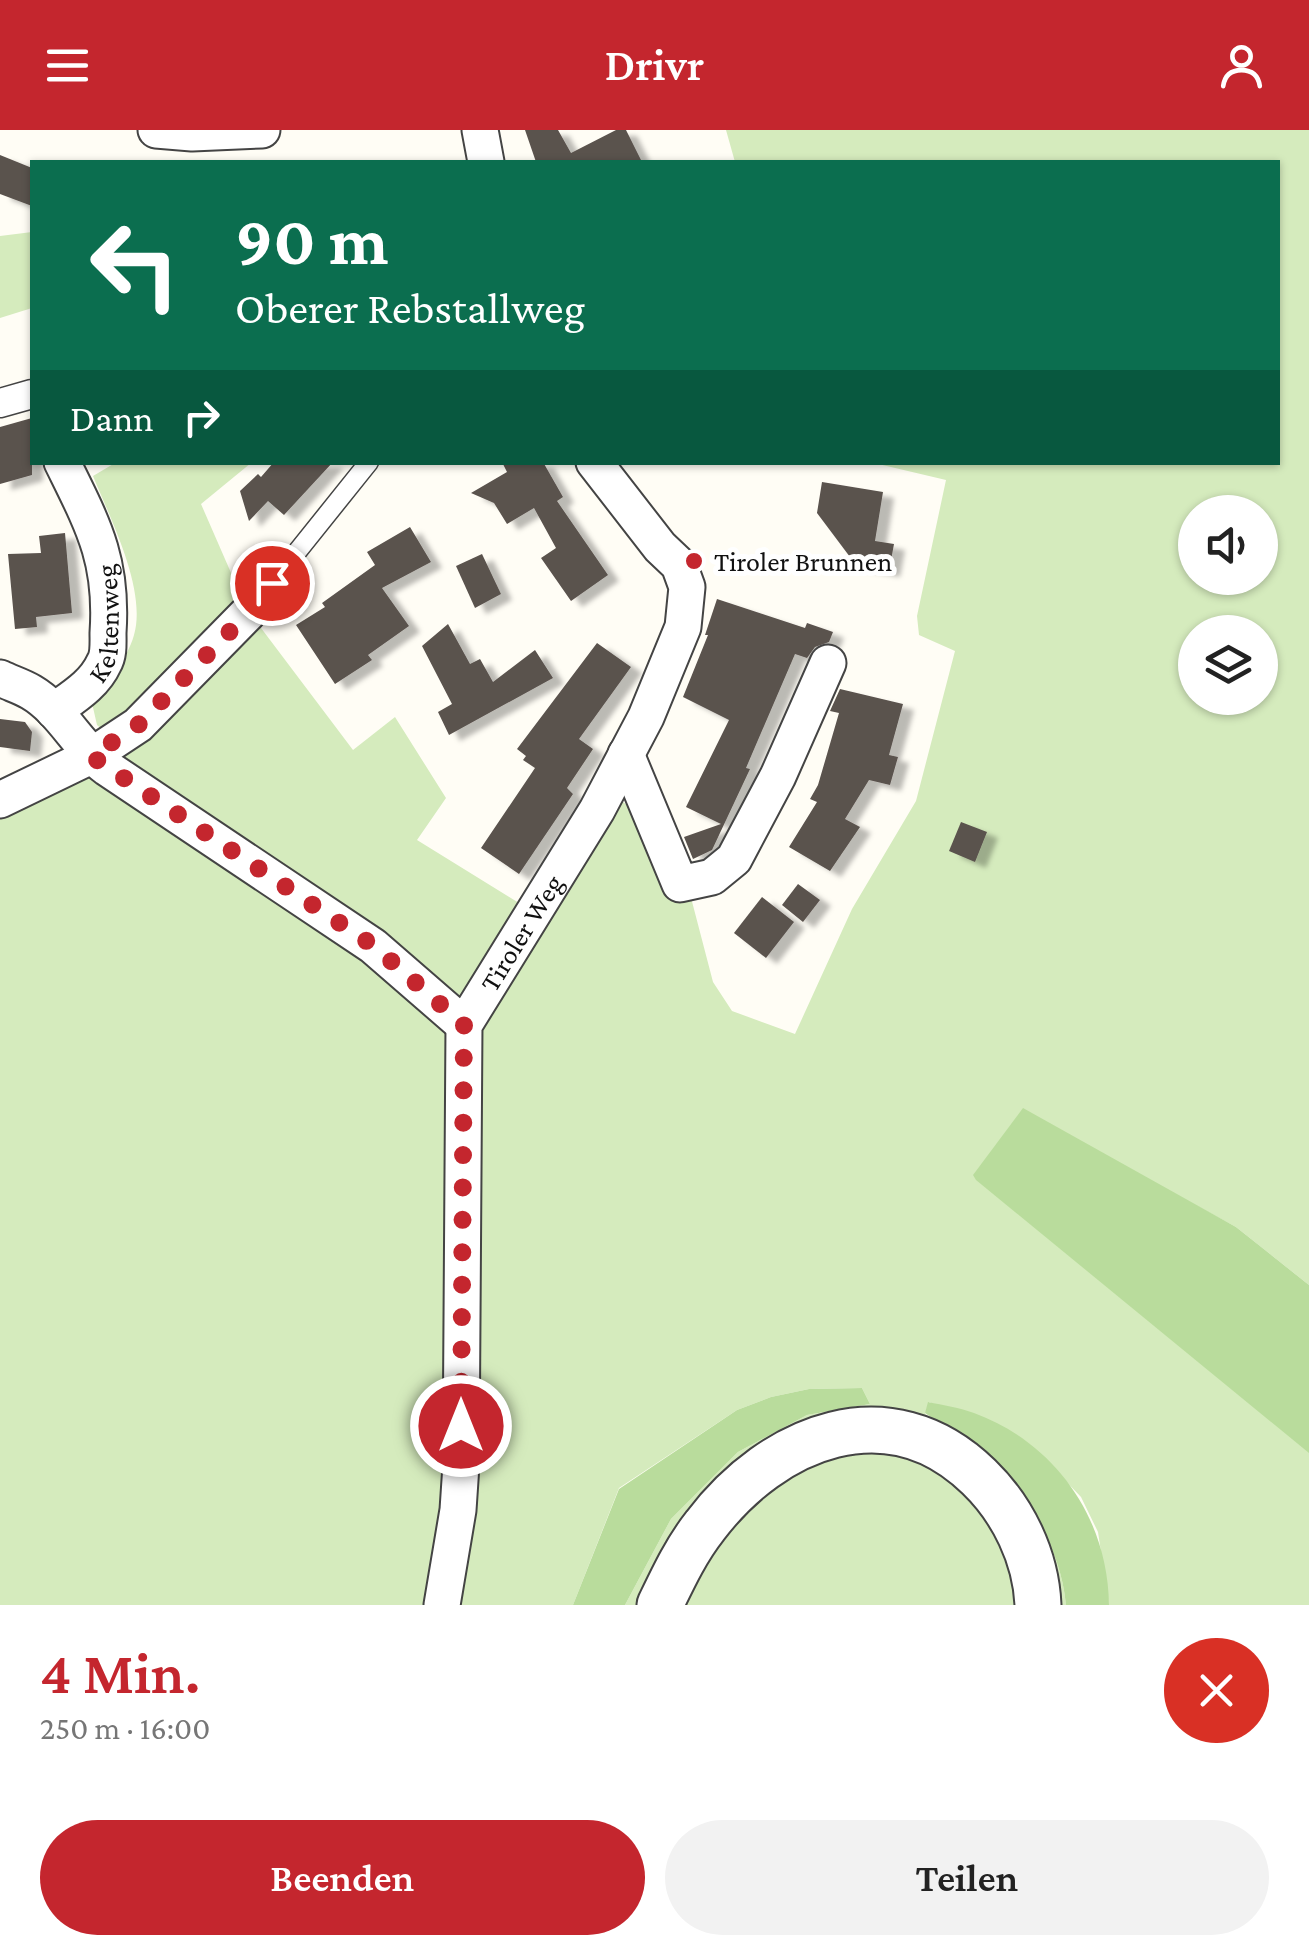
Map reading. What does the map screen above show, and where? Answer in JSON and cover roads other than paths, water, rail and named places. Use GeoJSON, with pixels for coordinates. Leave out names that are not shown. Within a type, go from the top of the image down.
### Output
{"type":"FeatureCollection","features":[{"type":"Feature","properties":{"kind":"street"},"geometry":{"type":"LineString","coordinates":[[156,130],[262,130]]}},
{"type":"Feature","properties":{"kind":"street"},"geometry":{"type":"LineString","coordinates":[[480,130],[486,160]]}},
{"type":"Feature","properties":{"kind":"street"},"geometry":{"type":"LineString","coordinates":[[0,403],[30,395]]}},
{"type":"Feature","properties":{"kind":"street","name":"Keltenweg"},"geometry":{"type":"LineString","coordinates":[[54,711],[90,684],[106,660],[109,618],[110,590],[96,530],[64,465]]}},
{"type":"Feature","properties":{"kind":"street","name":"Tiroler Weg"},"geometry":{"type":"LineString","coordinates":[[464,1025],[596,810],[646,717],[683,627],[687,586],[678,565],[596,465]]}},
{"type":"Feature","properties":{"kind":"street"},"geometry":{"type":"LineString","coordinates":[[0,800],[91,756],[138,725],[248,613]]}},
{"type":"Feature","properties":{"kind":"street"},"geometry":{"type":"LineString","coordinates":[[626,754],[680,884],[712,877],[734,859],[778,776],[828,663]]}},
{"type":"Feature","properties":{"kind":"street"},"geometry":{"type":"LineString","coordinates":[[0,678],[32,692],[54,711],[91,756],[374,946],[464,1025],[461,1464],[458,1510],[442,1605]]}},
{"type":"Feature","properties":{"kind":"street"},"geometry":{"type":"LineString","coordinates":[[660,1605],[706,1525],[743,1487],[785,1456],[819,1438],[843,1430],[866,1429],[899,1430],[932,1443],[966,1464],[992,1490],[1014,1520],[1029,1558],[1038,1605]]}},
{"type":"Feature","properties":{"kind":"lane"},"geometry":{"type":"LineString","coordinates":[[248,613],[367,465]]}},
{"type":"Feature","properties":{"kind":"place","name":"Tiroler Brunnen"},"geometry":{"type":"Point","coordinates":[694,561]}}]}
